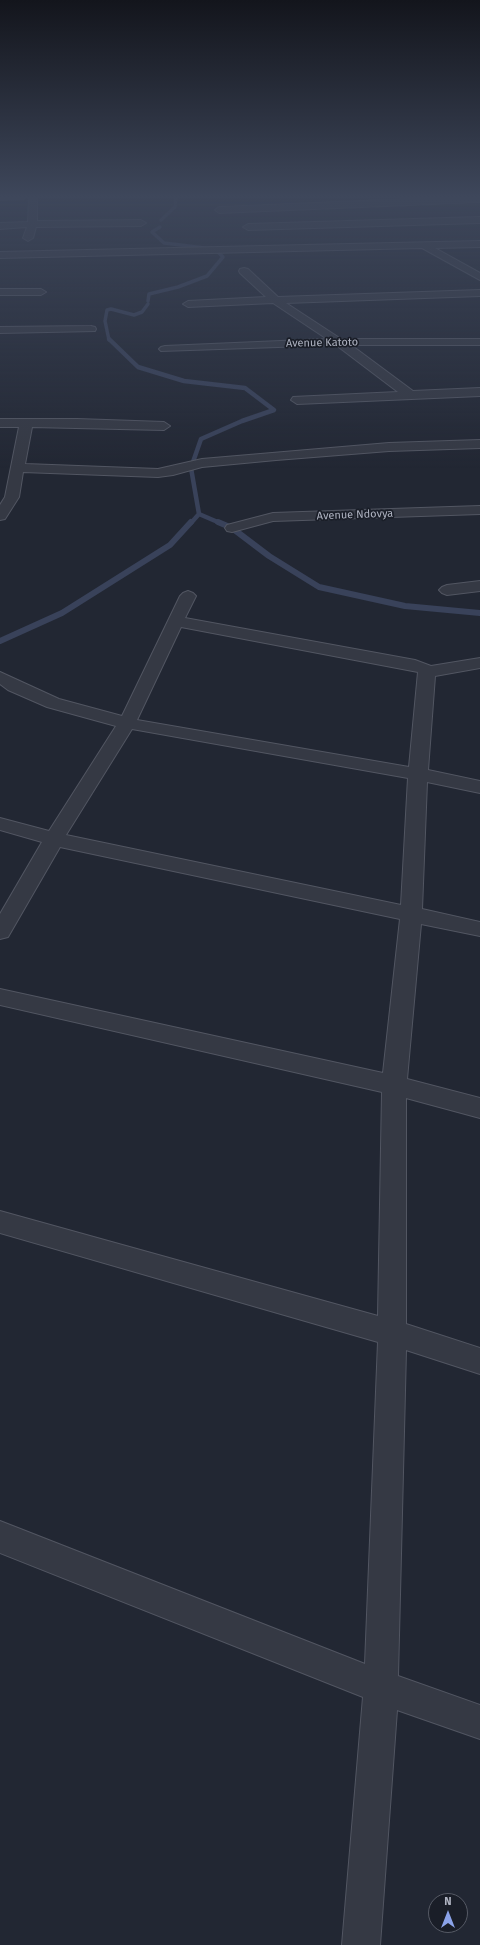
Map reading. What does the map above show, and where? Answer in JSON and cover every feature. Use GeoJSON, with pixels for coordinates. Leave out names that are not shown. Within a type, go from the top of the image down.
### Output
{"type":"FeatureCollection","features":[{"type":"Feature","properties":{"kind":"street"},"geometry":{"type":"LineString","coordinates":[[261,287],[276,301],[339,342],[410,395]]}},
{"type":"Feature","properties":{"kind":"street"},"geometry":{"type":"LineString","coordinates":[[0,292],[41,292]]}},
{"type":"Feature","properties":{"kind":"street"},"geometry":{"type":"LineString","coordinates":[[188,304],[480,294]]}},
{"type":"Feature","properties":{"kind":"street"},"geometry":{"type":"LineString","coordinates":[[0,330],[91,329]]}},
{"type":"Feature","properties":{"kind":"street","name":"Avenue Katoto"},"geometry":{"type":"LineString","coordinates":[[165,349],[339,342],[480,342]]}},
{"type":"Feature","properties":{"kind":"street"},"geometry":{"type":"LineString","coordinates":[[297,400],[480,392]]}},
{"type":"Feature","properties":{"kind":"street"},"geometry":{"type":"LineString","coordinates":[[0,516],[12,497],[26,422]]}},
{"type":"Feature","properties":{"kind":"street"},"geometry":{"type":"LineString","coordinates":[[0,423],[77,422],[164,426]]}},
{"type":"Feature","properties":{"kind":"street"},"geometry":{"type":"LineString","coordinates":[[18,468],[158,473],[173,471],[186,466],[202,463],[276,456],[389,447],[480,444]]}},
{"type":"Feature","properties":{"kind":"street","name":"Avenue Ndovya"},"geometry":{"type":"LineString","coordinates":[[232,528],[273,517],[480,510]]}},
{"type":"Feature","properties":{"kind":"street"},"geometry":{"type":"LineString","coordinates":[[447,590],[480,586]]}},
{"type":"Feature","properties":{"kind":"street"},"geometry":{"type":"LineString","coordinates":[[0,932],[54,839],[127,723],[188,596]]}},
{"type":"Feature","properties":{"kind":"street"},"geometry":{"type":"LineString","coordinates":[[177,621],[416,665],[424,668],[427,672],[418,774],[411,915],[394,1085],[392,1333],[382,1687],[361,1945]]}},
{"type":"Feature","properties":{"kind":"street"},"geometry":{"type":"LineString","coordinates":[[427,672],[480,663]]}},
{"type":"Feature","properties":{"kind":"street"},"geometry":{"type":"LineString","coordinates":[[0,677],[14,686],[53,703],[127,723],[418,774],[480,787]]}},
{"type":"Feature","properties":{"kind":"street"},"geometry":{"type":"LineString","coordinates":[[0,824],[54,839],[480,929]]}},
{"type":"Feature","properties":{"kind":"street"},"geometry":{"type":"LineString","coordinates":[[0,998],[394,1085],[480,1108]]}},
{"type":"Feature","properties":{"kind":"street"},"geometry":{"type":"LineString","coordinates":[[0,1222],[392,1333],[480,1361]]}},
{"type":"Feature","properties":{"kind":"street"},"geometry":{"type":"LineString","coordinates":[[0,1537],[382,1687],[480,1722]]}},
{"type":"Feature","properties":{"kind":"waterway"},"geometry":{"type":"LineString","coordinates":[[148,301],[149,294],[179,287]]}},
{"type":"Feature","properties":{"kind":"waterway"},"geometry":{"type":"LineString","coordinates":[[109,340],[105,321],[107,310],[111,309],[134,315],[142,312],[148,304]]}},
{"type":"Feature","properties":{"kind":"waterway"},"geometry":{"type":"LineString","coordinates":[[109,339],[138,367],[184,381],[245,388],[274,410],[242,421],[201,439],[193,462]]}},
{"type":"Feature","properties":{"kind":"waterway"},"geometry":{"type":"LineString","coordinates":[[191,468],[199,514]]}},
{"type":"Feature","properties":{"kind":"waterway"},"geometry":{"type":"LineString","coordinates":[[191,523],[199,514]]}},
{"type":"Feature","properties":{"kind":"waterway"},"geometry":{"type":"LineString","coordinates":[[199,514],[220,523]]}},
{"type":"Feature","properties":{"kind":"waterway"},"geometry":{"type":"LineString","coordinates":[[0,641],[62,613],[170,545],[191,522]]}},
{"type":"Feature","properties":{"kind":"waterway"},"geometry":{"type":"LineString","coordinates":[[218,522],[232,528],[269,556],[319,587],[405,606],[480,613]]}}]}
